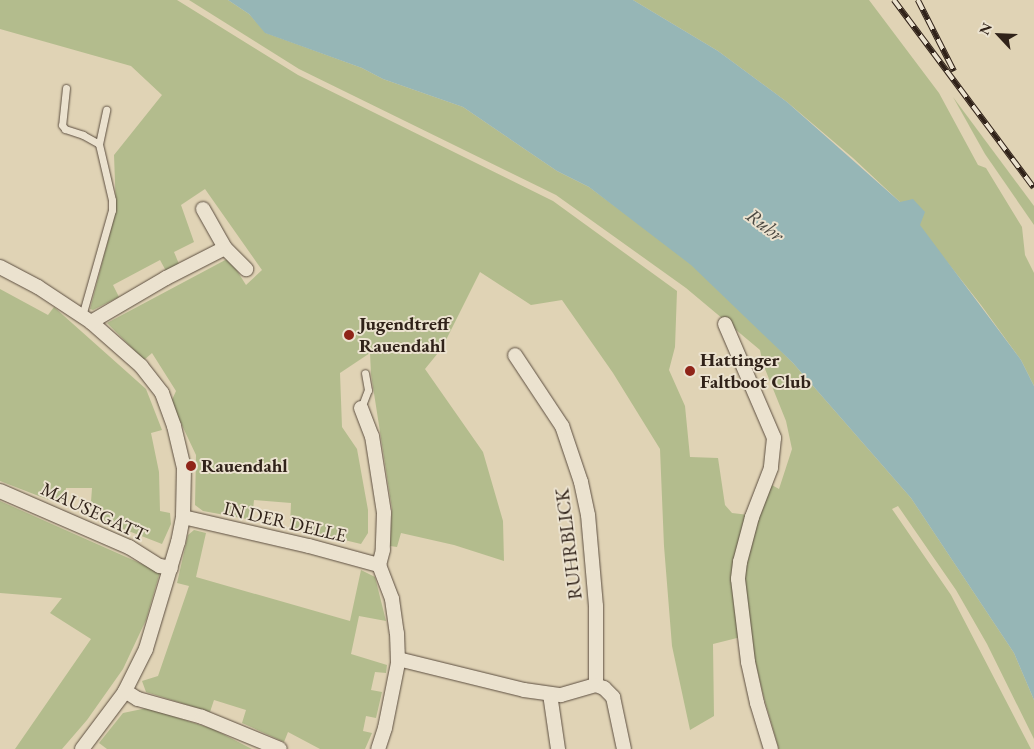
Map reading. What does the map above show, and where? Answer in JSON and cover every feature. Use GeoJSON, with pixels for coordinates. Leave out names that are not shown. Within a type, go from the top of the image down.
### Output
{"type":"FeatureCollection","features":[{"type":"Feature","properties":{"kind":"street"},"geometry":{"type":"LineString","coordinates":[[203,209],[225,248],[246,269]]}},
{"type":"Feature","properties":{"kind":"street"},"geometry":{"type":"LineString","coordinates":[[87,319],[225,248]]}},
{"type":"Feature","properties":{"kind":"street"},"geometry":{"type":"LineString","coordinates":[[0,267],[38,287],[87,319],[141,366],[162,393],[174,426],[184,468],[183,517],[171,568],[146,649],[124,692],[82,749]]}},
{"type":"Feature","properties":{"kind":"street"},"geometry":{"type":"LineString","coordinates":[[725,324],[774,438],[771,468],[752,517],[740,562],[738,579],[748,662],[757,703],[772,749]]}},
{"type":"Feature","properties":{"kind":"street","name":"RUHRBLICK"},"geometry":{"type":"LineString","coordinates":[[515,355],[562,427],[582,485],[588,515],[596,606],[596,686]]}},
{"type":"Feature","properties":{"kind":"street"},"geometry":{"type":"LineString","coordinates":[[361,408],[372,436],[384,513],[383,550],[379,565],[389,588],[396,619],[398,659],[385,728],[378,749]]}},
{"type":"Feature","properties":{"kind":"street","name":"MAUSEGATT"},"geometry":{"type":"LineString","coordinates":[[0,491],[116,541],[160,566],[171,568]]}},
{"type":"Feature","properties":{"kind":"street","name":"IN DER DELLE"},"geometry":{"type":"LineString","coordinates":[[183,517],[379,565]]}},
{"type":"Feature","properties":{"kind":"street"},"geometry":{"type":"LineString","coordinates":[[398,659],[500,686],[550,694],[562,695],[596,686],[604,688],[613,697],[624,749]]}},
{"type":"Feature","properties":{"kind":"street"},"geometry":{"type":"LineString","coordinates":[[124,692],[138,699],[208,719],[280,749]]}},
{"type":"Feature","properties":{"kind":"street"},"geometry":{"type":"LineString","coordinates":[[550,694],[558,749]]}},
{"type":"Feature","properties":{"kind":"lane"},"geometry":{"type":"LineString","coordinates":[[66,88],[61,112],[62,125],[65,129],[83,135],[99,144]]}},
{"type":"Feature","properties":{"kind":"lane"},"geometry":{"type":"LineString","coordinates":[[87,319],[112,210],[112,200],[99,144],[106,110]]}},
{"type":"Feature","properties":{"kind":"lane"},"geometry":{"type":"LineString","coordinates":[[361,408],[368,390],[365,373]]}},
{"type":"Feature","properties":{"kind":"green space"},"geometry":{"type":"Polygon","coordinates":[[[0,0],[177,0],[298,75],[553,201],[677,291],[675,347],[669,370],[685,406],[690,457],[718,458],[725,505],[732,513],[749,515],[741,637],[713,644],[714,716],[690,730],[672,646],[664,546],[660,449],[613,373],[562,300],[531,305],[480,272],[442,348],[425,369],[483,452],[503,521],[504,561],[454,545],[401,533],[397,547],[390,546],[392,509],[371,374],[370,353],[340,373],[342,427],[357,449],[368,510],[368,533],[361,544],[290,527],[291,503],[254,500],[252,520],[203,511],[195,505],[196,455],[171,402],[176,391],[152,353],[144,360],[107,323],[229,258],[246,285],[262,270],[205,189],[181,205],[194,242],[174,252],[179,264],[166,271],[160,260],[113,285],[119,297],[93,310],[90,309],[116,210],[114,155],[162,95],[131,66],[0,29],[0,0]]]}},
{"type":"Feature","properties":{"kind":"green space"},"geometry":{"type":"Polygon","coordinates":[[[189,0],[228,0],[249,14],[266,33],[362,68],[383,79],[463,107],[557,171],[589,187],[693,264],[793,363],[911,498],[1014,653],[1034,700],[1034,739],[987,644],[956,590],[898,506],[892,509],[951,595],[1031,749],[779,749],[748,632],[742,575],[753,525],[770,484],[779,489],[792,449],[786,421],[763,364],[760,350],[686,288],[556,195],[299,69],[189,0]]]}},
{"type":"Feature","properties":{"kind":"green space"},"geometry":{"type":"Polygon","coordinates":[[[633,0],[869,0],[939,93],[978,165],[986,168],[1022,227],[1025,255],[1034,273],[1034,386],[1021,360],[981,305],[900,202],[853,158],[787,102],[718,51],[633,0]]]}},
{"type":"Feature","properties":{"kind":"green space"},"geometry":{"type":"Polygon","coordinates":[[[953,97],[1034,206],[1034,225],[985,154],[953,97]]]}},
{"type":"Feature","properties":{"kind":"green space"},"geometry":{"type":"Polygon","coordinates":[[[0,289],[48,315],[54,307],[146,389],[162,430],[151,433],[159,472],[160,511],[170,513],[171,524],[162,544],[90,516],[92,488],[66,488],[62,505],[0,481],[0,289]]]}},
{"type":"Feature","properties":{"kind":"green space"},"geometry":{"type":"Polygon","coordinates":[[[0,501],[160,572],[146,620],[123,669],[87,720],[62,749],[15,749],[91,639],[50,613],[62,598],[0,593],[0,501]]]}},
{"type":"Feature","properties":{"kind":"green space"},"geometry":{"type":"Polygon","coordinates":[[[194,530],[206,533],[196,577],[350,621],[361,570],[375,577],[386,621],[359,616],[351,654],[387,665],[386,673],[375,672],[371,690],[382,692],[376,718],[366,716],[363,731],[372,733],[365,749],[320,749],[288,732],[284,742],[242,723],[246,710],[214,700],[210,712],[146,692],[142,681],[158,676],[189,586],[177,583],[188,535],[194,530]]]}},
{"type":"Feature","properties":{"kind":"green space"},"geometry":{"type":"Polygon","coordinates":[[[147,708],[213,729],[252,749],[107,749],[99,743],[123,713],[147,708]]]}},
{"type":"Feature","properties":{"kind":"water","name":"Ruhr"},"geometry":{"type":"Polygon","coordinates":[[[228,0],[633,0],[718,51],[787,102],[900,202],[913,199],[925,212],[920,225],[1021,360],[1034,386],[1034,700],[1014,653],[911,498],[793,363],[691,265],[589,187],[557,171],[463,107],[383,79],[362,68],[265,33],[249,14],[228,0]]]}},
{"type":"Feature","properties":{"kind":"railway"},"geometry":{"type":"LineString","coordinates":[[894,0],[1034,188]]}},
{"type":"Feature","properties":{"kind":"railway"},"geometry":{"type":"LineString","coordinates":[[918,0],[954,71]]}},
{"type":"Feature","properties":{"kind":"place","name":"Jugendtreff Rauendahl"},"geometry":{"type":"Point","coordinates":[349,335]}},
{"type":"Feature","properties":{"kind":"place","name":"Hattinger Faltboot Club"},"geometry":{"type":"Point","coordinates":[690,371]}},
{"type":"Feature","properties":{"kind":"place","name":"Rauendahl"},"geometry":{"type":"Point","coordinates":[191,466]}}]}
